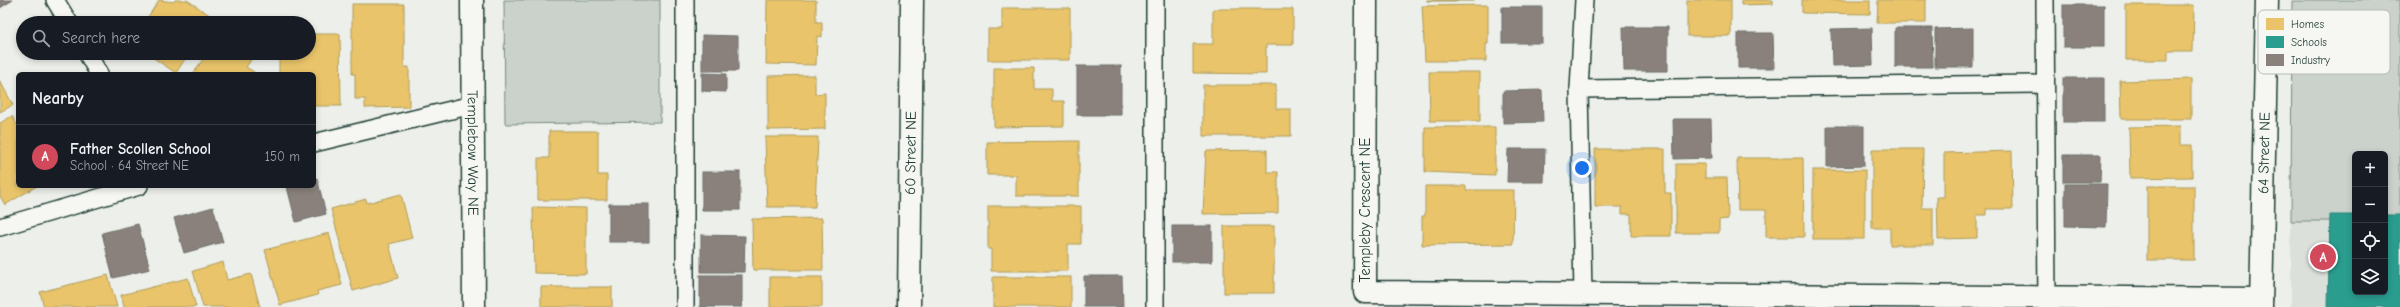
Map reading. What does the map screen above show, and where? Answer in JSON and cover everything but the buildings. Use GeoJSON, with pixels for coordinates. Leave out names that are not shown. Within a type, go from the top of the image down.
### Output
{"type":"FeatureCollection","features":[{"type":"Feature","properties":{"kind":"street","name":"Templebow Way NE"},"geometry":{"type":"LineString","coordinates":[[472,0],[474,307]]}},
{"type":"Feature","properties":{"kind":"street","name":"60 Street NE"},"geometry":{"type":"LineString","coordinates":[[909,307],[912,0]]}},
{"type":"Feature","properties":{"kind":"street","name":"Templeby Crescent NE"},"geometry":{"type":"LineString","coordinates":[[1366,0],[1365,292],[2047,302],[2261,303]]}},
{"type":"Feature","properties":{"kind":"street","name":"64 Street NE"},"geometry":{"type":"LineString","coordinates":[[2267,0],[2267,10]]}},
{"type":"Feature","properties":{"kind":"street","name":"64 Street NE"},"geometry":{"type":"LineString","coordinates":[[2261,303],[2266,74]]}},
{"type":"Feature","properties":{"kind":"lane"},"geometry":{"type":"LineString","coordinates":[[55,0],[65,16]]}},
{"type":"Feature","properties":{"kind":"lane"},"geometry":{"type":"LineString","coordinates":[[685,0],[685,307]]}},
{"type":"Feature","properties":{"kind":"lane"},"geometry":{"type":"LineString","coordinates":[[1155,0],[1155,307]]}},
{"type":"Feature","properties":{"kind":"lane"},"geometry":{"type":"LineString","coordinates":[[1583,295],[1579,89],[1584,0]]}},
{"type":"Feature","properties":{"kind":"lane"},"geometry":{"type":"LineString","coordinates":[[2045,0],[2047,302]]}},
{"type":"Feature","properties":{"kind":"lane"},"geometry":{"type":"LineString","coordinates":[[91,60],[98,72]]}},
{"type":"Feature","properties":{"kind":"lane"},"geometry":{"type":"LineString","coordinates":[[1579,89],[2045,84]]}},
{"type":"Feature","properties":{"kind":"lane"},"geometry":{"type":"LineString","coordinates":[[316,143],[472,105]]}},
{"type":"Feature","properties":{"kind":"lane"},"geometry":{"type":"LineString","coordinates":[[0,227],[132,188]]}},
{"type":"Feature","properties":{"kind":"shaded area"},"geometry":{"type":"Polygon","coordinates":[[[504,0],[660,0],[660,122],[505,124],[504,0]]]}},
{"type":"Feature","properties":{"kind":"shaded area"},"geometry":{"type":"Polygon","coordinates":[[[2292,0],[2400,0],[2400,220],[2388,220],[2388,151],[2352,151],[2352,221],[2291,221],[2292,74],[2390,74],[2390,10],[2292,10],[2292,0]]]}},
{"type":"Feature","properties":{"kind":"shaded area"},"geometry":{"type":"Polygon","coordinates":[[[2291,221],[2352,221],[2352,295],[2388,295],[2400,307],[2291,307],[2291,221]]]}},
{"type":"Feature","properties":{"kind":"place","name":"Father Scollen School"},"geometry":{"type":"Point","coordinates":[2323,257]}}]}
